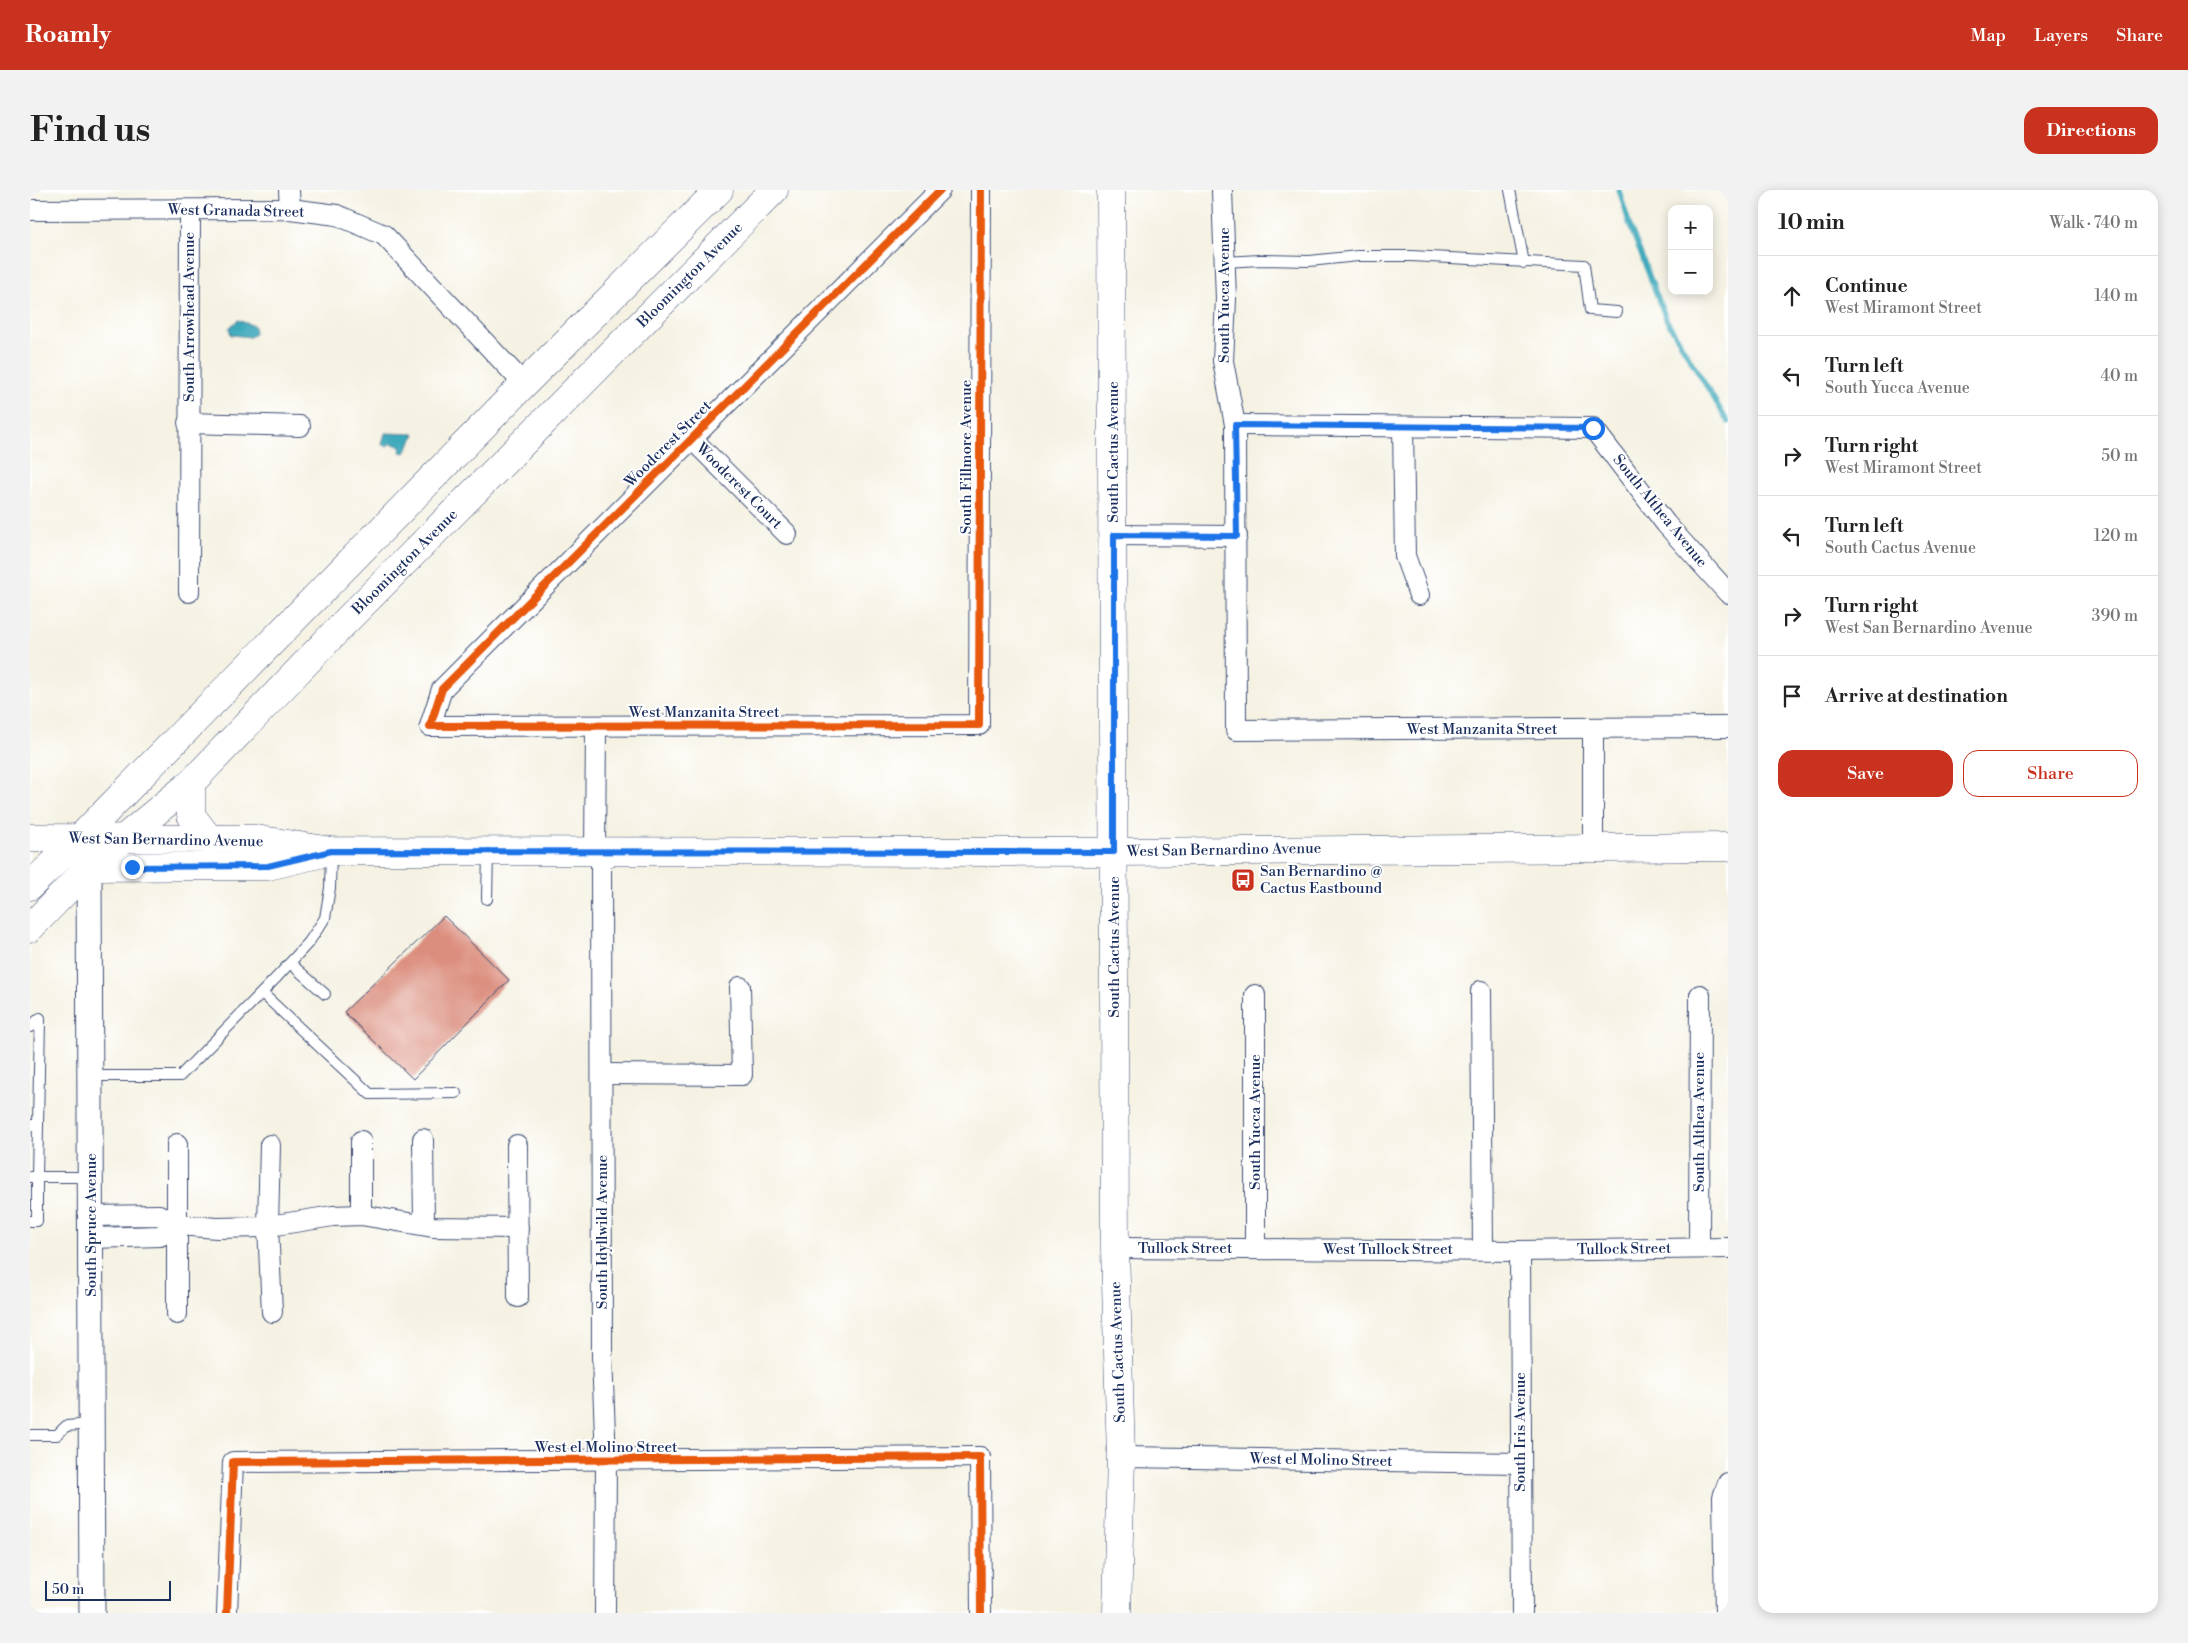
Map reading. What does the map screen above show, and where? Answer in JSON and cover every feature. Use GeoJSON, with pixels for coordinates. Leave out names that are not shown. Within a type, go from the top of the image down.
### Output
{"type":"FeatureCollection","features":[{"type":"Feature","properties":{"kind":"main road"},"geometry":{"type":"LineString","coordinates":[[30,886],[40,867],[79,839],[524,384],[719,190]]}},
{"type":"Feature","properties":{"kind":"main road","name":"Bloomington Avenue"},"geometry":{"type":"LineString","coordinates":[[30,928],[89,867],[191,783],[351,616],[774,190]]}},
{"type":"Feature","properties":{"kind":"main road","name":"South Cactus Avenue"},"geometry":{"type":"LineString","coordinates":[[1111,190],[1114,535],[1115,1248],[1122,1457],[1118,1613]]}},
{"type":"Feature","properties":{"kind":"main road"},"geometry":{"type":"LineString","coordinates":[[191,783],[191,815],[210,840]]}},
{"type":"Feature","properties":{"kind":"main road","name":"West San Bernardino Avenue"},"geometry":{"type":"LineString","coordinates":[[30,838],[256,839],[331,851],[1114,852],[1728,847]]}},
{"type":"Feature","properties":{"kind":"main road","name":"West San Bernardino Avenue"},"geometry":{"type":"LineString","coordinates":[[40,867],[268,866],[331,851]]}},
{"type":"Feature","properties":{"kind":"street","name":"Woodcrest Street"},"geometry":{"type":"LineString","coordinates":[[430,726],[442,690],[940,190]]}},
{"type":"Feature","properties":{"kind":"street","name":"South Fillmore Avenue"},"geometry":{"type":"LineString","coordinates":[[979,725],[981,190]]}},
{"type":"Feature","properties":{"kind":"street","name":"South Yucca Avenue"},"geometry":{"type":"LineString","coordinates":[[1222,190],[1226,299],[1223,361],[1235,425],[1237,536],[1236,730]]}},
{"type":"Feature","properties":{"kind":"street","name":"West Granada Street"},"geometry":{"type":"LineString","coordinates":[[30,210],[88,199],[190,210],[290,199],[337,215],[384,236],[524,384]]}},
{"type":"Feature","properties":{"kind":"street","name":"South Arrowhead Avenue"},"geometry":{"type":"LineString","coordinates":[[188,592],[190,210]]}},
{"type":"Feature","properties":{"kind":"street","name":"South Arrowhead Avenue"},"geometry":{"type":"LineString","coordinates":[[188,423],[300,426]]}},
{"type":"Feature","properties":{"kind":"street"},"geometry":{"type":"LineString","coordinates":[[1235,425],[1403,427],[1405,556],[1419,595]]}},
{"type":"Feature","properties":{"kind":"street","name":"South Althea Avenue"},"geometry":{"type":"LineString","coordinates":[[1403,427],[1593,428],[1666,524],[1728,593]]}},
{"type":"Feature","properties":{"kind":"street","name":"Woodcrest Court"},"geometry":{"type":"LineString","coordinates":[[692,439],[787,534]]}},
{"type":"Feature","properties":{"kind":"street"},"geometry":{"type":"LineString","coordinates":[[1114,535],[1237,536]]}},
{"type":"Feature","properties":{"kind":"street","name":"West Manzanita Street"},"geometry":{"type":"LineString","coordinates":[[430,726],[979,725]]}},
{"type":"Feature","properties":{"kind":"street","name":"South Idyllwild Avenue"},"geometry":{"type":"LineString","coordinates":[[596,726],[602,1074],[602,1356],[606,1461],[605,1613]]}},
{"type":"Feature","properties":{"kind":"street","name":"West Manzanita Street"},"geometry":{"type":"LineString","coordinates":[[1236,730],[1728,727]]}},
{"type":"Feature","properties":{"kind":"street"},"geometry":{"type":"LineString","coordinates":[[1593,728],[1593,847]]}},
{"type":"Feature","properties":{"kind":"street","name":"South Spruce Avenue"},"geometry":{"type":"LineString","coordinates":[[79,839],[89,867],[92,1613]]}},
{"type":"Feature","properties":{"kind":"street"},"geometry":{"type":"LineString","coordinates":[[602,1074],[742,1075],[740,987]]}},
{"type":"Feature","properties":{"kind":"street"},"geometry":{"type":"LineString","coordinates":[[1481,991],[1483,1250]]}},
{"type":"Feature","properties":{"kind":"street","name":"South Yucca Avenue"},"geometry":{"type":"LineString","coordinates":[[1255,995],[1255,1248]]}},
{"type":"Feature","properties":{"kind":"street","name":"South Althea Avenue"},"geometry":{"type":"LineString","coordinates":[[1699,1248],[1700,995]]}},
{"type":"Feature","properties":{"kind":"street"},"geometry":{"type":"LineString","coordinates":[[423,1140],[424,1225]]}},
{"type":"Feature","properties":{"kind":"street"},"geometry":{"type":"LineString","coordinates":[[361,1141],[361,1215]]}},
{"type":"Feature","properties":{"kind":"street"},"geometry":{"type":"LineString","coordinates":[[177,1144],[177,1314]]}},
{"type":"Feature","properties":{"kind":"street"},"geometry":{"type":"LineString","coordinates":[[270,1145],[268,1226],[272,1312]]}},
{"type":"Feature","properties":{"kind":"street"},"geometry":{"type":"LineString","coordinates":[[517,1145],[518,1297]]}},
{"type":"Feature","properties":{"kind":"street"},"geometry":{"type":"LineString","coordinates":[[91,1227],[159,1215],[178,1226],[217,1228],[268,1226],[333,1216],[361,1215],[424,1225],[518,1228]]}},
{"type":"Feature","properties":{"kind":"street","name":"Tullock Street"},"geometry":{"type":"LineString","coordinates":[[1115,1248],[1255,1248]]}},
{"type":"Feature","properties":{"kind":"street","name":"West Tullock Street"},"geometry":{"type":"LineString","coordinates":[[1255,1248],[1520,1251]]}},
{"type":"Feature","properties":{"kind":"street","name":"Tullock Street"},"geometry":{"type":"LineString","coordinates":[[1520,1251],[1728,1248]]}},
{"type":"Feature","properties":{"kind":"street","name":"South Iris Avenue"},"geometry":{"type":"LineString","coordinates":[[1520,1251],[1522,1613]]}},
{"type":"Feature","properties":{"kind":"street","name":"West el Molino Street"},"geometry":{"type":"LineString","coordinates":[[227,1613],[233,1462],[980,1457],[981,1613]]}},
{"type":"Feature","properties":{"kind":"street","name":"West el Molino Street"},"geometry":{"type":"LineString","coordinates":[[1122,1457],[1520,1463]]}},
{"type":"Feature","properties":{"kind":"street"},"geometry":{"type":"LineString","coordinates":[[1725,1613],[1723,1497],[1728,1482]]}},
{"type":"Feature","properties":{"kind":"lane"},"geometry":{"type":"LineString","coordinates":[[1510,190],[1524,263]]}},
{"type":"Feature","properties":{"kind":"lane"},"geometry":{"type":"LineString","coordinates":[[1224,262],[1260,260],[1309,261],[1358,256],[1411,256],[1584,265],[1590,310],[1618,312]]}},
{"type":"Feature","properties":{"kind":"lane"},"geometry":{"type":"LineString","coordinates":[[90,1076],[180,1076],[309,942],[325,918],[330,888],[331,851]]}},
{"type":"Feature","properties":{"kind":"lane"},"geometry":{"type":"LineString","coordinates":[[487,899],[488,851]]}},
{"type":"Feature","properties":{"kind":"lane"},"geometry":{"type":"LineString","coordinates":[[290,963],[325,994]]}},
{"type":"Feature","properties":{"kind":"lane"},"geometry":{"type":"LineString","coordinates":[[262,992],[370,1094],[456,1093]]}},
{"type":"Feature","properties":{"kind":"lane"},"geometry":{"type":"LineString","coordinates":[[30,1027],[40,1018],[34,1125],[34,1177],[37,1221],[30,1221]]}},
{"type":"Feature","properties":{"kind":"lane"},"geometry":{"type":"LineString","coordinates":[[34,1177],[91,1177]]}},
{"type":"Feature","properties":{"kind":"lane"},"geometry":{"type":"LineString","coordinates":[[30,1435],[57,1435],[66,1426],[92,1424]]}},
{"type":"Feature","properties":{"kind":"water"},"geometry":{"type":"Polygon","coordinates":[[[238,320],[254,326],[255,334],[250,337],[231,335],[229,328],[238,320]]]}},
{"type":"Feature","properties":{"kind":"water"},"geometry":{"type":"Polygon","coordinates":[[[385,433],[415,434],[405,453],[400,452],[401,447],[391,443],[387,446],[382,445],[385,433]]]}},
{"type":"Feature","properties":{"kind":"building"},"geometry":{"type":"Polygon","coordinates":[[[444,916],[509,980],[413,1079],[344,1012],[444,916]]]}},
{"type":"Feature","properties":{"kind":"waterway"},"geometry":{"type":"LineString","coordinates":[[1619,190],[1630,226],[1666,319],[1728,422]]}},
{"type":"Feature","properties":{"kind":"cycle path"},"geometry":{"type":"LineString","coordinates":[[940,190],[442,689],[430,726],[979,725],[981,190]]}},
{"type":"Feature","properties":{"kind":"cycle path"},"geometry":{"type":"LineString","coordinates":[[227,1613],[233,1462],[980,1457],[981,1613]]}},
{"type":"Feature","properties":{"kind":"place","name":"San Bernardino @ Cactus Eastbound"},"geometry":{"type":"Point","coordinates":[1243,880]}},
{"type":"Feature","properties":{"kind":"route"},"geometry":{"type":"LineString","coordinates":[[132,867],[268,866],[331,851],[1114,852],[1114,535],[1237,536],[1235,425],[1593,428]]}}]}
